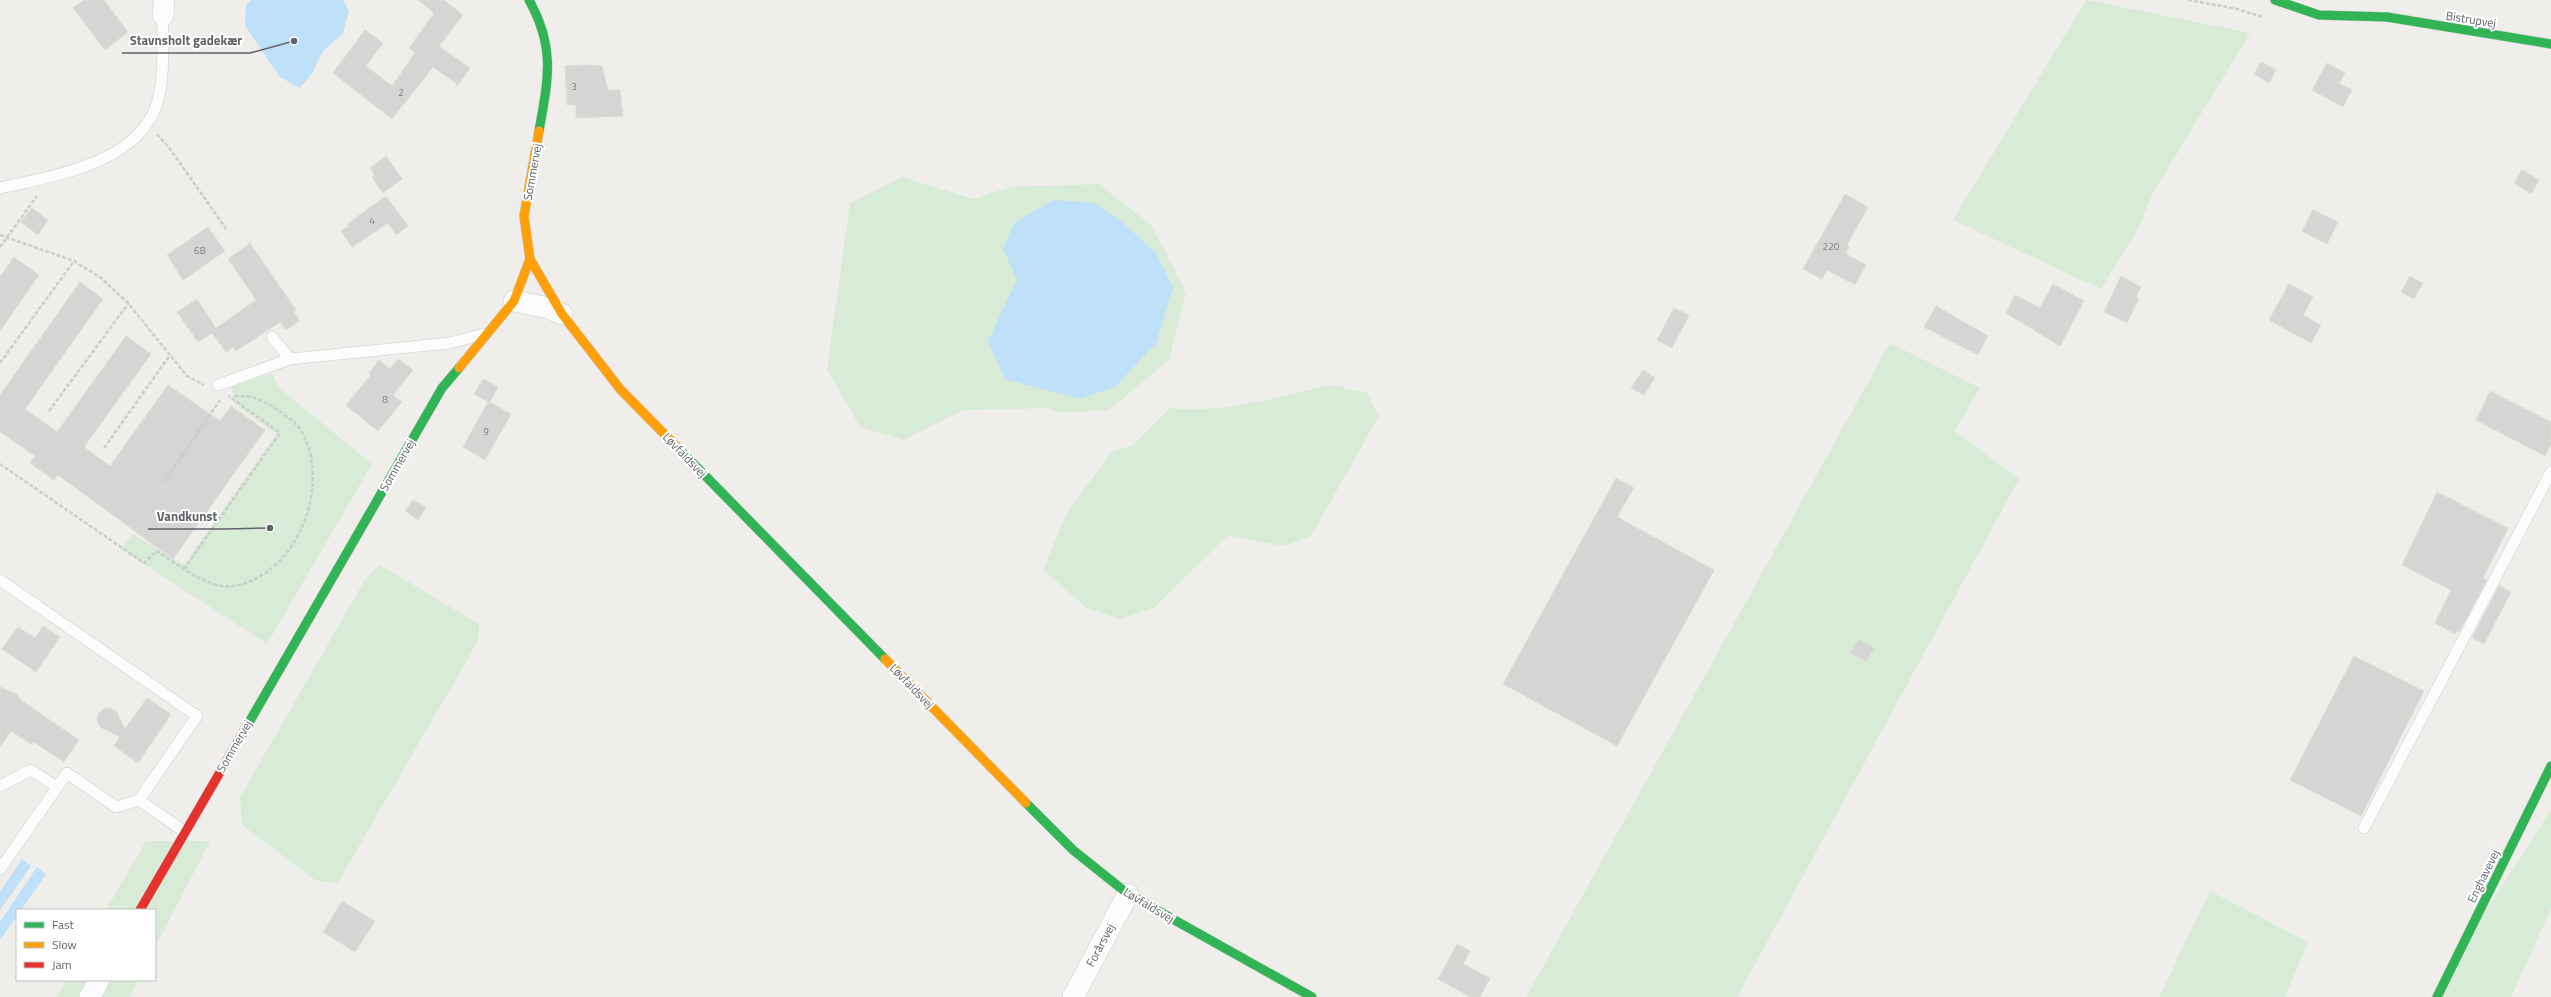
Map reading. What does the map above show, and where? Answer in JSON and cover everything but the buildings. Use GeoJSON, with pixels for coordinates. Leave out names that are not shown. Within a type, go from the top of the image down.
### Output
{"type":"FeatureCollection","features":[{"type":"Feature","properties":{"kind":"street","name":"Sommervej"},"geometry":{"type":"LineString","coordinates":[[141,909],[442,388],[484,333],[514,301],[530,258],[524,216],[548,81],[548,49],[538,16],[529,0]]}},
{"type":"Feature","properties":{"kind":"street","name":"Bistrupvej"},"geometry":{"type":"LineString","coordinates":[[2275,0],[2319,15],[2387,17]]}},
{"type":"Feature","properties":{"kind":"street","name":"Bistrupvej"},"geometry":{"type":"LineString","coordinates":[[2352,7],[2387,17],[2551,44]]}},
{"type":"Feature","properties":{"kind":"street","name":"Løvfaldsvej"},"geometry":{"type":"LineString","coordinates":[[530,258],[562,314],[620,389],[1073,850],[1128,894],[1312,997]]}},
{"type":"Feature","properties":{"kind":"street"},"geometry":{"type":"LineString","coordinates":[[514,301],[549,308],[562,314]]}},
{"type":"Feature","properties":{"kind":"street","name":"Enghavevej"},"geometry":{"type":"LineString","coordinates":[[2437,997],[2551,766]]}},
{"type":"Feature","properties":{"kind":"street","name":"Forårsvej"},"geometry":{"type":"LineString","coordinates":[[1073,997],[1128,894]]}},
{"type":"Feature","properties":{"kind":"street"},"geometry":{"type":"LineString","coordinates":[[90,997],[99,981]]}},
{"type":"Feature","properties":{"kind":"lane"},"geometry":{"type":"LineString","coordinates":[[0,188],[81,169],[108,156],[133,139],[149,122],[158,100],[164,7]]}},
{"type":"Feature","properties":{"kind":"lane"},"geometry":{"type":"LineString","coordinates":[[213,386],[290,360],[450,343],[484,333]]}},
{"type":"Feature","properties":{"kind":"lane"},"geometry":{"type":"LineString","coordinates":[[272,337],[290,360]]}},
{"type":"Feature","properties":{"kind":"lane"},"geometry":{"type":"LineString","coordinates":[[2364,828],[2551,472]]}},
{"type":"Feature","properties":{"kind":"lane"},"geometry":{"type":"LineString","coordinates":[[0,580],[197,716],[139,800],[116,807],[67,773],[0,869]]}},
{"type":"Feature","properties":{"kind":"lane"},"geometry":{"type":"LineString","coordinates":[[0,786],[31,770],[57,787]]}},
{"type":"Feature","properties":{"kind":"lane"},"geometry":{"type":"LineString","coordinates":[[139,800],[185,832]]}},
{"type":"Feature","properties":{"kind":"path"},"geometry":{"type":"LineString","coordinates":[[149,122],[160,141],[170,149],[228,230]]}},
{"type":"Feature","properties":{"kind":"path"},"geometry":{"type":"LineString","coordinates":[[0,247],[39,193],[42,178]]}},
{"type":"Feature","properties":{"kind":"path"},"geometry":{"type":"LineString","coordinates":[[0,235],[74,261],[101,278],[128,303],[187,376],[213,386],[216,397],[253,396],[286,414],[304,435],[312,461],[312,494],[304,524],[286,554],[264,574],[232,586],[201,580],[157,551],[144,563],[0,464]]}},
{"type":"Feature","properties":{"kind":"path"},"geometry":{"type":"LineString","coordinates":[[0,363],[74,261]]}},
{"type":"Feature","properties":{"kind":"path"},"geometry":{"type":"LineString","coordinates":[[49,411],[128,303]]}},
{"type":"Feature","properties":{"kind":"path"},"geometry":{"type":"LineString","coordinates":[[104,448],[170,355]]}},
{"type":"Feature","properties":{"kind":"path"},"geometry":{"type":"LineString","coordinates":[[164,482],[222,396]]}},
{"type":"Feature","properties":{"kind":"path"},"geometry":{"type":"LineString","coordinates":[[184,569],[280,433],[228,396]]}},
{"type":"Feature","properties":{"kind":"green space"},"geometry":{"type":"Polygon","coordinates":[[[2086,0],[2250,33],[2152,195],[2140,225],[2101,289],[1953,220],[2086,0]]]}},
{"type":"Feature","properties":{"kind":"green space"},"geometry":{"type":"Polygon","coordinates":[[[902,177],[973,199],[1010,187],[1099,184],[1152,226],[1186,293],[1169,360],[1109,410],[1061,413],[1047,408],[963,410],[903,440],[860,427],[827,369],[850,203],[902,177]]]}},
{"type":"Feature","properties":{"kind":"green space"},"geometry":{"type":"Polygon","coordinates":[[[1890,343],[1980,388],[1955,431],[2019,479],[1737,997],[1526,997],[1890,343]]]}},
{"type":"Feature","properties":{"kind":"green space"},"geometry":{"type":"Polygon","coordinates":[[[272,373],[278,387],[372,464],[267,644],[121,549],[133,534],[184,565],[276,434],[235,404],[231,387],[272,373]]]}},
{"type":"Feature","properties":{"kind":"green space"},"geometry":{"type":"Polygon","coordinates":[[[1331,385],[1367,393],[1379,416],[1311,536],[1283,546],[1228,535],[1154,608],[1120,619],[1087,608],[1043,570],[1068,510],[1112,452],[1133,445],[1170,408],[1211,408],[1252,403],[1331,385]]]}},
{"type":"Feature","properties":{"kind":"green space"},"geometry":{"type":"Polygon","coordinates":[[[380,565],[479,624],[478,641],[337,884],[315,880],[242,825],[240,797],[366,578],[380,565]]]}},
{"type":"Feature","properties":{"kind":"green space"},"geometry":{"type":"Polygon","coordinates":[[[2551,810],[2551,909],[2511,997],[2430,997],[2551,810]]]}},
{"type":"Feature","properties":{"kind":"green space"},"geometry":{"type":"Polygon","coordinates":[[[146,841],[210,841],[156,945],[156,909],[107,909],[146,841]]]}},
{"type":"Feature","properties":{"kind":"green space"},"geometry":{"type":"Polygon","coordinates":[[[2210,891],[2308,942],[2285,997],[2159,997],[2210,891]]]}},
{"type":"Feature","properties":{"kind":"green space"},"geometry":{"type":"Polygon","coordinates":[[[65,981],[137,981],[129,997],[56,997],[65,981]]]}},
{"type":"Feature","properties":{"kind":"water"},"geometry":{"type":"Polygon","coordinates":[[[251,0],[343,0],[349,11],[343,33],[322,52],[313,72],[300,88],[280,77],[245,26],[246,5],[251,0]]]}},
{"type":"Feature","properties":{"kind":"water"},"geometry":{"type":"Polygon","coordinates":[[[1053,200],[1094,203],[1121,221],[1157,254],[1173,288],[1156,343],[1115,387],[1080,399],[1005,379],[988,341],[1017,280],[1003,249],[1014,223],[1053,200]]]}},
{"type":"Feature","properties":{"kind":"water"},"geometry":{"type":"Polygon","coordinates":[[[22,859],[31,866],[0,910],[0,892],[22,859]]]}},
{"type":"Feature","properties":{"kind":"water"},"geometry":{"type":"Polygon","coordinates":[[[37,867],[46,874],[22,909],[16,909],[16,917],[0,940],[0,922],[37,867]]]}},
{"type":"Feature","properties":{"kind":"traffic: fast"},"geometry":{"type":"LineString","coordinates":[[529,0],[538,17],[543,34],[548,64],[545,96],[539,131]]}},
{"type":"Feature","properties":{"kind":"traffic: fast"},"geometry":{"type":"LineString","coordinates":[[2275,0],[2319,15],[2387,17],[2551,44]]}},
{"type":"Feature","properties":{"kind":"traffic: fast"},"geometry":{"type":"LineString","coordinates":[[244,731],[442,388],[459,368]]}},
{"type":"Feature","properties":{"kind":"traffic: fast"},"geometry":{"type":"LineString","coordinates":[[679,449],[885,659]]}},
{"type":"Feature","properties":{"kind":"traffic: fast"},"geometry":{"type":"LineString","coordinates":[[2437,997],[2551,766]]}},
{"type":"Feature","properties":{"kind":"traffic: fast"},"geometry":{"type":"LineString","coordinates":[[1026,803],[1073,850],[1128,894],[1312,997]]}},
{"type":"Feature","properties":{"kind":"traffic: slow"},"geometry":{"type":"LineString","coordinates":[[459,368],[514,301],[530,259],[524,216],[539,131]]}},
{"type":"Feature","properties":{"kind":"traffic: slow"},"geometry":{"type":"LineString","coordinates":[[530,259],[562,314],[620,389],[679,449]]}},
{"type":"Feature","properties":{"kind":"traffic: slow"},"geometry":{"type":"LineString","coordinates":[[885,659],[1026,803]]}},
{"type":"Feature","properties":{"kind":"traffic: jam"},"geometry":{"type":"LineString","coordinates":[[141,909],[244,731]]}},
{"type":"Feature","properties":{"kind":"place","name":"Stavnsholt gadekær"},"geometry":{"type":"Point","coordinates":[294,41]}},
{"type":"Feature","properties":{"kind":"place","name":"Vandkunst"},"geometry":{"type":"Point","coordinates":[270,528]}}]}
